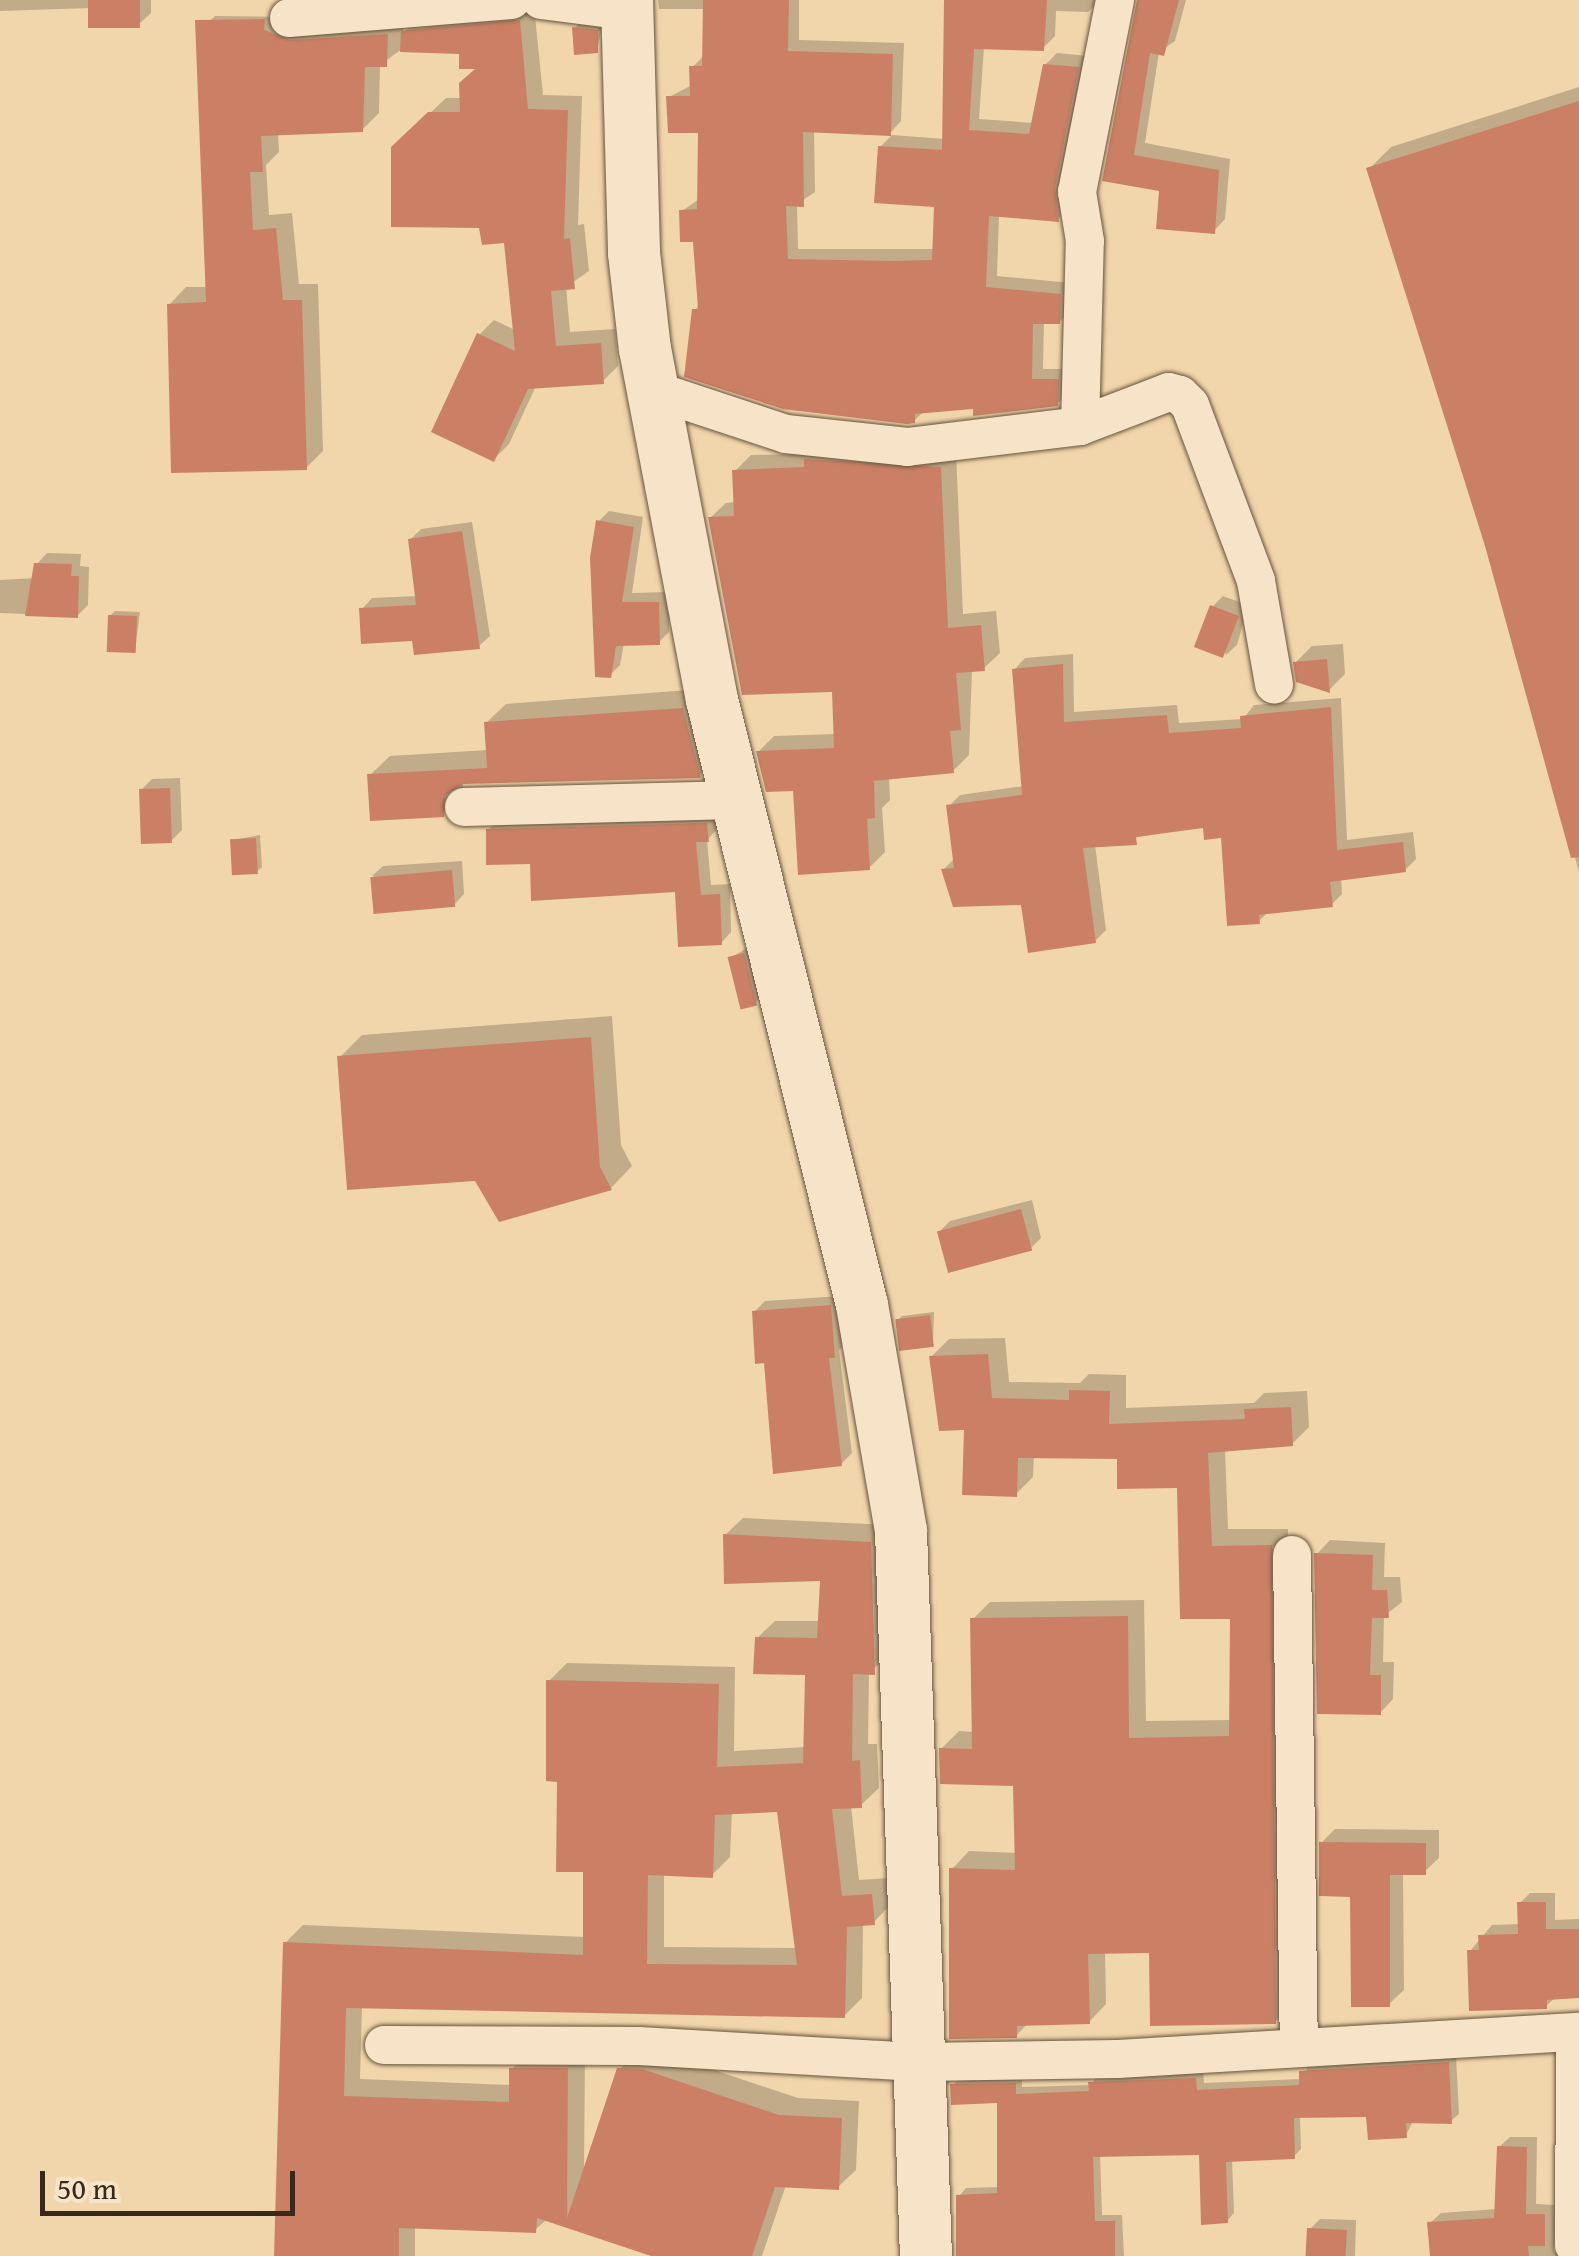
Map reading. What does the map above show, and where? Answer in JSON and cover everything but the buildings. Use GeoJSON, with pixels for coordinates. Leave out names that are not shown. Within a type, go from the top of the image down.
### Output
{"type":"FeatureCollection","features":[{"type":"Feature","properties":{"kind":"street"},"geometry":{"type":"LineString","coordinates":[[290,18],[511,0]]}},
{"type":"Feature","properties":{"kind":"street"},"geometry":{"type":"LineString","coordinates":[[541,0],[627,5],[634,254],[653,390],[736,800],[862,1306],[902,1531],[926,2256]]}},
{"type":"Feature","properties":{"kind":"street"},"geometry":{"type":"LineString","coordinates":[[1080,426],[1085,255],[1076,192],[1115,0]]}},
{"type":"Feature","properties":{"kind":"street"},"geometry":{"type":"LineString","coordinates":[[653,390],[835,443],[907,447],[1080,426],[1169,392],[1190,405],[1256,581],[1274,684]]}},
{"type":"Feature","properties":{"kind":"street"},"geometry":{"type":"LineString","coordinates":[[464,807],[736,800]]}},
{"type":"Feature","properties":{"kind":"street"},"geometry":{"type":"LineString","coordinates":[[1292,1554],[1299,2047]]}},
{"type":"Feature","properties":{"kind":"street"},"geometry":{"type":"LineString","coordinates":[[384,2044],[639,2046],[920,2062],[1577,2032],[1574,2245]]}}]}
